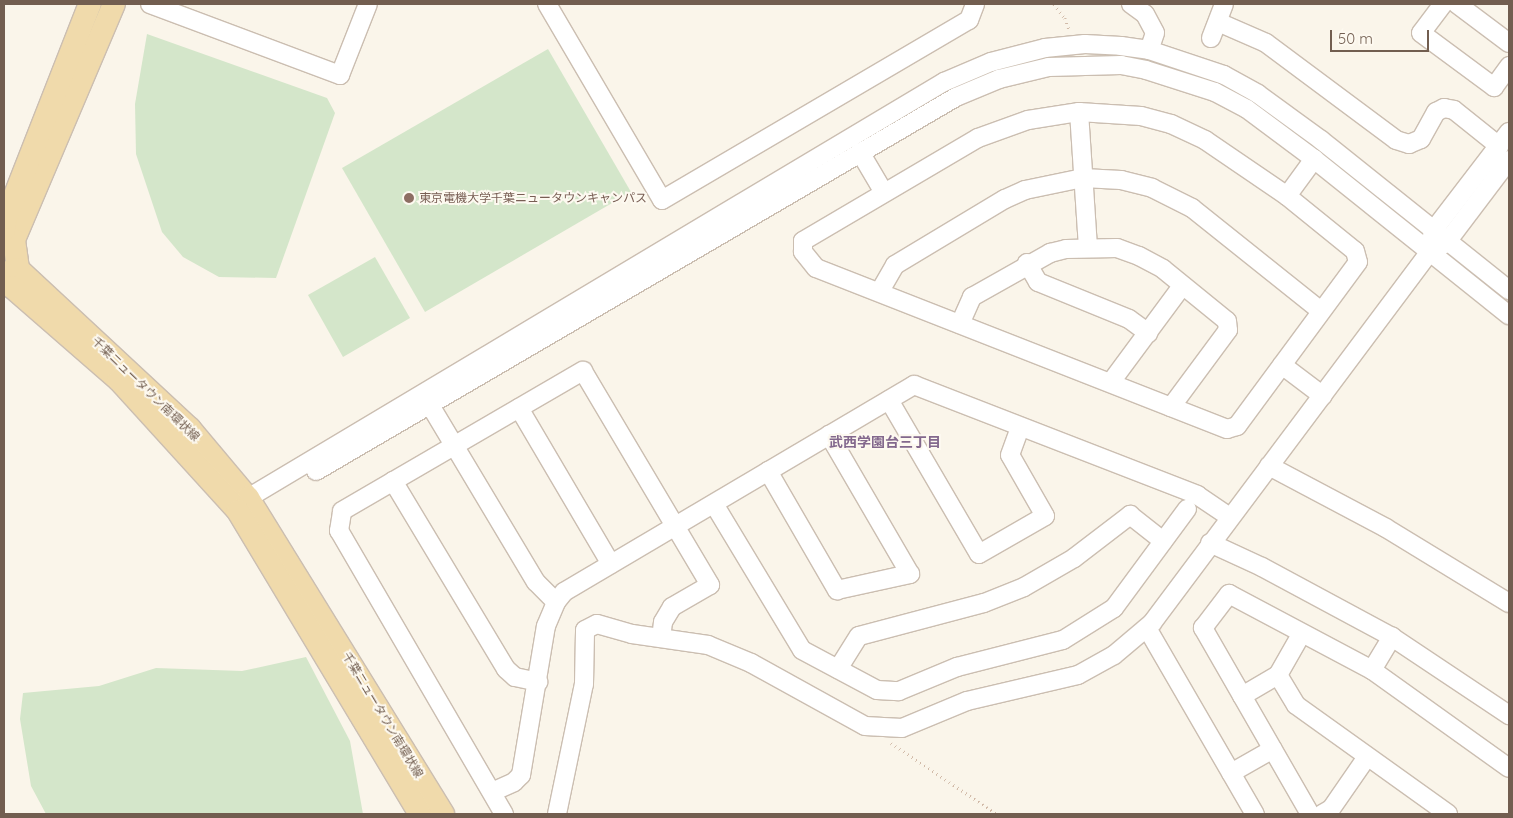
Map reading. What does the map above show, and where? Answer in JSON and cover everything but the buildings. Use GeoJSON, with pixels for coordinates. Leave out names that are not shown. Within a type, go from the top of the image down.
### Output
{"type":"FeatureCollection","features":[{"type":"Feature","properties":{"kind":"main road"},"geometry":{"type":"LineString","coordinates":[[4,230],[6,218],[90,4]]}},
{"type":"Feature","properties":{"kind":"main road","name":"千葉ニュータウン南環状線"},"geometry":{"type":"LineString","coordinates":[[114,4],[14,240],[8,274],[12,287],[119,380],[247,505],[443,814]]}},
{"type":"Feature","properties":{"kind":"main road","name":"千葉ニュータウン南環状線"},"geometry":{"type":"LineString","coordinates":[[247,505],[420,814]]}},
{"type":"Feature","properties":{"kind":"street"},"geometry":{"type":"LineString","coordinates":[[150,4],[340,75],[368,4]]}},
{"type":"Feature","properties":{"kind":"street"},"geometry":{"type":"LineString","coordinates":[[547,4],[662,200],[969,20],[975,4]]}},
{"type":"Feature","properties":{"kind":"street"},"geometry":{"type":"LineString","coordinates":[[1131,4],[1145,14],[1155,33],[1149,50]]}},
{"type":"Feature","properties":{"kind":"street"},"geometry":{"type":"LineString","coordinates":[[1212,38],[1224,4]]}},
{"type":"Feature","properties":{"kind":"street"},"geometry":{"type":"LineString","coordinates":[[1443,4],[1421,33],[1494,87],[1509,66]]}},
{"type":"Feature","properties":{"kind":"street"},"geometry":{"type":"LineString","coordinates":[[1457,4],[1509,43]]}},
{"type":"Feature","properties":{"kind":"street"},"geometry":{"type":"LineString","coordinates":[[1218,22],[1266,43],[1396,140],[1409,144],[1421,139],[1436,112],[1444,108],[1454,110],[1506,146]]}},
{"type":"Feature","properties":{"kind":"street"},"geometry":{"type":"LineString","coordinates":[[247,505],[426,399],[944,82],[991,62],[1045,48],[1085,44],[1149,50],[1224,75],[1258,94],[1509,290]]}},
{"type":"Feature","properties":{"kind":"street"},"geometry":{"type":"LineString","coordinates":[[426,399],[978,86],[1027,71],[1088,64],[1146,70],[1215,92],[1247,109],[1314,159],[1509,316]]}},
{"type":"Feature","properties":{"kind":"street"},"geometry":{"type":"LineString","coordinates":[[1079,112],[1088,247]]}},
{"type":"Feature","properties":{"kind":"street"},"geometry":{"type":"LineString","coordinates":[[1079,112],[1141,116],[1171,124],[1233,156],[1355,251],[1358,262],[1237,426],[1227,429],[816,268],[803,252],[804,240],[883,191],[1000,128],[1057,114],[1079,112]]}},
{"type":"Feature","properties":{"kind":"street"},"geometry":{"type":"LineString","coordinates":[[1430,253],[1433,231],[1506,146]]}},
{"type":"Feature","properties":{"kind":"street"},"geometry":{"type":"LineString","coordinates":[[557,814],[584,684],[585,630],[597,624],[661,638],[708,645],[751,663],[865,726],[902,728],[967,701],[1078,675],[1121,649],[1147,628],[1430,253],[1447,242],[1506,146]]}},
{"type":"Feature","properties":{"kind":"street"},"geometry":{"type":"LineString","coordinates":[[860,152],[883,191]]}},
{"type":"Feature","properties":{"kind":"street"},"geometry":{"type":"LineString","coordinates":[[1286,196],[1314,159]]}},
{"type":"Feature","properties":{"kind":"street"},"geometry":{"type":"LineString","coordinates":[[880,292],[895,265],[1004,199],[1025,190],[1084,178],[1121,180],[1152,188],[1192,208],[1321,311]]}},
{"type":"Feature","properties":{"kind":"street"},"geometry":{"type":"LineString","coordinates":[[960,324],[972,297],[1027,263],[1066,248],[1117,248],[1140,256],[1163,269],[1227,320],[1228,330],[1172,407]]}},
{"type":"Feature","properties":{"kind":"street"},"geometry":{"type":"LineString","coordinates":[[1027,263],[1038,282],[1129,319],[1148,333]]}},
{"type":"Feature","properties":{"kind":"street"},"geometry":{"type":"LineString","coordinates":[[1111,382],[1182,286]]}},
{"type":"Feature","properties":{"kind":"street"},"geometry":{"type":"LineString","coordinates":[[1282,365],[1323,396]]}},
{"type":"Feature","properties":{"kind":"street"},"geometry":{"type":"LineString","coordinates":[[504,814],[339,531],[342,511],[583,371],[710,586],[672,607],[663,622],[661,638]]}},
{"type":"Feature","properties":{"kind":"street"},"geometry":{"type":"LineString","coordinates":[[492,792],[514,782],[521,775],[546,626],[556,602],[564,592],[914,385],[1197,495],[1230,517]]}},
{"type":"Feature","properties":{"kind":"street"},"geometry":{"type":"LineString","coordinates":[[426,399],[536,582],[556,602]]}},
{"type":"Feature","properties":{"kind":"street"},"geometry":{"type":"LineString","coordinates":[[889,400],[979,554],[1045,516],[1010,455],[1020,427]]}},
{"type":"Feature","properties":{"kind":"street"},"geometry":{"type":"LineString","coordinates":[[519,408],[612,564]]}},
{"type":"Feature","properties":{"kind":"street"},"geometry":{"type":"LineString","coordinates":[[768,472],[837,590],[910,574],[829,435]]}},
{"type":"Feature","properties":{"kind":"street"},"geometry":{"type":"LineString","coordinates":[[1269,466],[1386,528],[1509,603]]}},
{"type":"Feature","properties":{"kind":"street"},"geometry":{"type":"LineString","coordinates":[[393,482],[506,669],[515,677],[538,682]]}},
{"type":"Feature","properties":{"kind":"street"},"geometry":{"type":"LineString","coordinates":[[714,504],[802,650],[877,690],[899,691],[957,666],[1063,640],[1114,608],[1187,510]]}},
{"type":"Feature","properties":{"kind":"street"},"geometry":{"type":"LineString","coordinates":[[838,669],[859,636],[984,603],[1024,587],[1074,558],[1130,515],[1163,541]]}},
{"type":"Feature","properties":{"kind":"street"},"geometry":{"type":"LineString","coordinates":[[1210,543],[1262,567],[1392,636],[1509,716]]}},
{"type":"Feature","properties":{"kind":"street"},"geometry":{"type":"LineString","coordinates":[[1310,814],[1203,628],[1229,594],[1372,670],[1509,768]]}},
{"type":"Feature","properties":{"kind":"street"},"geometry":{"type":"LineString","coordinates":[[1147,628],[1255,814]]}},
{"type":"Feature","properties":{"kind":"street"},"geometry":{"type":"LineString","coordinates":[[1242,696],[1278,675],[1302,633]]}},
{"type":"Feature","properties":{"kind":"street"},"geometry":{"type":"LineString","coordinates":[[1372,670],[1392,636]]}},
{"type":"Feature","properties":{"kind":"street"},"geometry":{"type":"LineString","coordinates":[[1278,675],[1296,705],[1448,814]]}},
{"type":"Feature","properties":{"kind":"street"},"geometry":{"type":"LineString","coordinates":[[1231,773],[1273,749]]}},
{"type":"Feature","properties":{"kind":"street"},"geometry":{"type":"LineString","coordinates":[[1322,814],[1331,809],[1368,757]]}},
{"type":"Feature","properties":{"kind":"path"},"geometry":{"type":"LineString","coordinates":[[1054,4],[1065,18],[1069,29]]}},
{"type":"Feature","properties":{"kind":"path"},"geometry":{"type":"LineString","coordinates":[[890,742],[997,814]]}},
{"type":"Feature","properties":{"kind":"green space"},"geometry":{"type":"Polygon","coordinates":[[[147,34],[327,98],[335,113],[276,278],[219,277],[183,257],[162,232],[136,154],[135,104],[147,34]]]}},
{"type":"Feature","properties":{"kind":"green space"},"geometry":{"type":"Polygon","coordinates":[[[548,49],[631,192],[425,312],[342,168],[548,49]]]}},
{"type":"Feature","properties":{"kind":"green space"},"geometry":{"type":"Polygon","coordinates":[[[375,257],[410,318],[343,357],[308,295],[375,257]]]}},
{"type":"Feature","properties":{"kind":"green space"},"geometry":{"type":"Polygon","coordinates":[[[306,657],[350,741],[363,814],[46,814],[31,786],[20,719],[23,693],[99,686],[156,668],[242,671],[306,657]]]}},
{"type":"Feature","properties":{"kind":"place","name":"東京電機大学千葉ニュータウンキャンパス"},"geometry":{"type":"Point","coordinates":[409,198]}},
{"type":"Feature","properties":{"kind":"district","name":"武西学園台三丁目"},"geometry":{"type":"Point","coordinates":[885,442]}}]}
